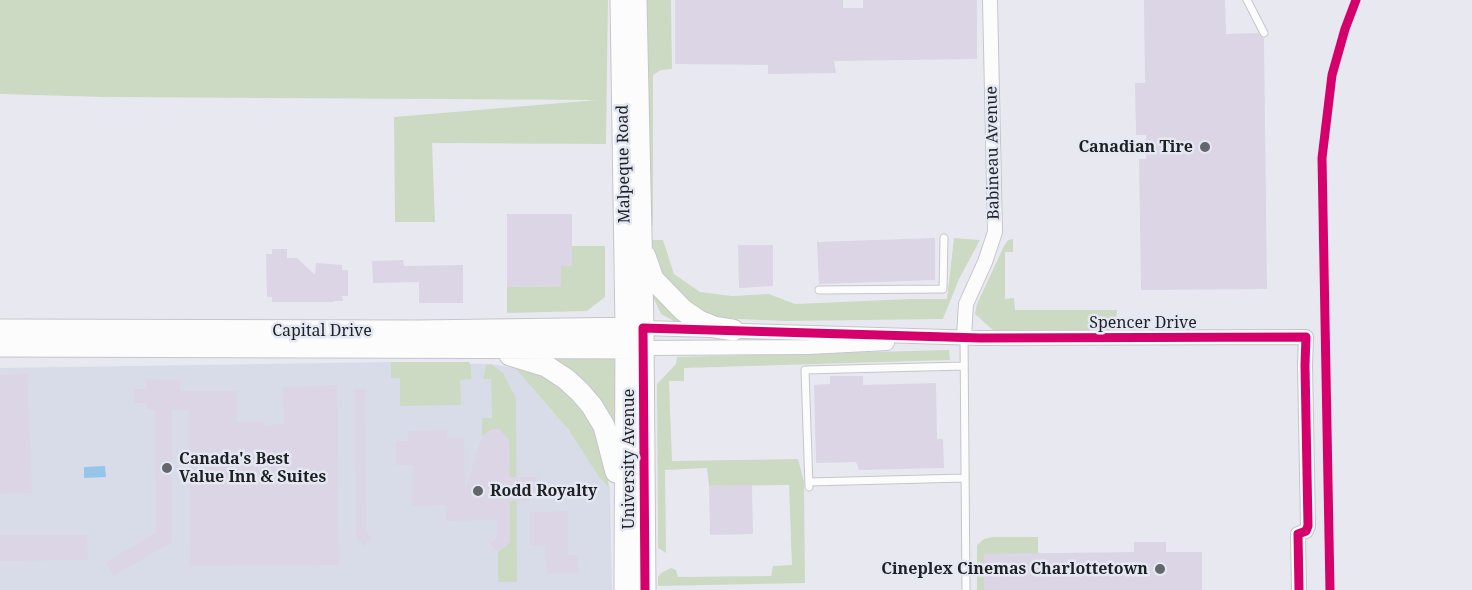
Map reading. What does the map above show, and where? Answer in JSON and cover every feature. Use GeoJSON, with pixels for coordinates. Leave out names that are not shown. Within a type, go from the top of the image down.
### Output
{"type":"FeatureCollection","features":[{"type":"Feature","properties":{"kind":"main road","name":"Malpeque Road"},"geometry":{"type":"LineString","coordinates":[[621,0],[634,338]]}},
{"type":"Feature","properties":{"kind":"main road","name":"University Avenue"},"geometry":{"type":"LineString","coordinates":[[625,590],[624,510],[640,208],[636,0]]}},
{"type":"Feature","properties":{"kind":"main road"},"geometry":{"type":"LineString","coordinates":[[640,208],[644,250],[653,279],[683,310],[699,321],[714,327],[733,330]]}},
{"type":"Feature","properties":{"kind":"main road","name":"Capital Drive"},"geometry":{"type":"LineString","coordinates":[[0,330],[417,331],[634,338]]}},
{"type":"Feature","properties":{"kind":"main road","name":"University Avenue"},"geometry":{"type":"LineString","coordinates":[[634,338],[645,590]]}},
{"type":"Feature","properties":{"kind":"main road","name":"Capital Drive"},"geometry":{"type":"LineString","coordinates":[[0,346],[493,349],[634,338]]}},
{"type":"Feature","properties":{"kind":"main road"},"geometry":{"type":"LineString","coordinates":[[493,349],[546,366],[557,372],[573,384],[592,406],[604,426],[624,510]]}},
{"type":"Feature","properties":{"kind":"street","name":"Babineau Avenue"},"geometry":{"type":"LineString","coordinates":[[964,337],[966,304],[985,262],[995,232],[990,0]]}},
{"type":"Feature","properties":{"kind":"street"},"geometry":{"type":"LineString","coordinates":[[634,338],[733,330],[964,337]]}},
{"type":"Feature","properties":{"kind":"street"},"geometry":{"type":"LineString","coordinates":[[634,338],[808,346],[949,337]]}},
{"type":"Feature","properties":{"kind":"street","name":"Spencer Drive"},"geometry":{"type":"LineString","coordinates":[[964,337],[1306,337],[1308,526],[1306,531],[1298,534],[1299,590]]}},
{"type":"Feature","properties":{"kind":"lane"},"geometry":{"type":"LineString","coordinates":[[1247,0],[1264,33]]}},
{"type":"Feature","properties":{"kind":"lane"},"geometry":{"type":"LineString","coordinates":[[819,290],[943,290],[944,238]]}},
{"type":"Feature","properties":{"kind":"lane"},"geometry":{"type":"LineString","coordinates":[[964,337],[966,590]]}},
{"type":"Feature","properties":{"kind":"lane"},"geometry":{"type":"LineString","coordinates":[[964,366],[805,370],[809,484],[965,478]]}},
{"type":"Feature","properties":{"kind":"shaded area"},"geometry":{"type":"Polygon","coordinates":[[[391,362],[491,364],[515,368],[568,429],[598,476],[610,489],[612,590],[0,590],[0,368],[391,362]]]}},
{"type":"Feature","properties":{"kind":"green space"},"geometry":{"type":"Polygon","coordinates":[[[0,0],[608,0],[606,144],[432,143],[435,222],[395,222],[394,117],[597,100],[103,97],[0,94],[0,0]]]}},
{"type":"Feature","properties":{"kind":"green space"},"geometry":{"type":"Polygon","coordinates":[[[645,0],[671,0],[672,69],[661,70],[653,75],[653,225],[650,226],[645,0]]]}},
{"type":"Feature","properties":{"kind":"green space"},"geometry":{"type":"Polygon","coordinates":[[[954,238],[980,240],[959,279],[943,319],[786,321],[714,318],[690,305],[653,264],[652,240],[663,240],[674,274],[700,292],[732,296],[769,294],[795,304],[947,299],[954,238]]]}},
{"type":"Feature","properties":{"kind":"green space"},"geometry":{"type":"Polygon","coordinates":[[[1013,239],[1013,252],[1005,252],[1005,299],[1014,298],[1015,310],[1117,310],[1116,322],[1110,330],[994,331],[975,314],[977,304],[1004,246],[1008,240],[1013,239]]]}},
{"type":"Feature","properties":{"kind":"green space"},"geometry":{"type":"Polygon","coordinates":[[[572,246],[605,246],[605,297],[587,311],[507,313],[507,287],[561,286],[561,265],[572,246]]]}},
{"type":"Feature","properties":{"kind":"green space"},"geometry":{"type":"Polygon","coordinates":[[[652,290],[698,324],[681,325],[661,314],[652,290]]]}},
{"type":"Feature","properties":{"kind":"green space"},"geometry":{"type":"Polygon","coordinates":[[[949,350],[950,360],[684,368],[684,381],[669,381],[672,461],[798,459],[804,482],[805,583],[658,586],[658,577],[671,568],[676,570],[678,577],[771,576],[773,566],[792,565],[789,485],[709,486],[707,468],[665,470],[666,553],[658,548],[657,384],[676,364],[677,357],[949,350]]]}},
{"type":"Feature","properties":{"kind":"green space"},"geometry":{"type":"Polygon","coordinates":[[[543,356],[615,357],[617,436],[543,356]]]}},
{"type":"Feature","properties":{"kind":"green space"},"geometry":{"type":"Polygon","coordinates":[[[391,362],[469,362],[471,379],[460,380],[461,405],[400,406],[400,378],[391,378],[391,362]]]}},
{"type":"Feature","properties":{"kind":"green space"},"geometry":{"type":"Polygon","coordinates":[[[491,364],[503,373],[516,398],[517,582],[498,582],[498,552],[510,542],[509,440],[500,430],[492,429],[482,436],[482,418],[492,418],[491,379],[483,379],[486,365],[491,364]]]}},
{"type":"Feature","properties":{"kind":"green space"},"geometry":{"type":"Polygon","coordinates":[[[515,368],[550,380],[565,390],[583,409],[593,425],[610,489],[598,476],[568,429],[515,368]]]}},
{"type":"Feature","properties":{"kind":"green space"},"geometry":{"type":"Polygon","coordinates":[[[1038,537],[1038,554],[984,554],[984,590],[977,590],[977,545],[984,539],[1038,537]]]}},
{"type":"Feature","properties":{"kind":"water"},"geometry":{"type":"Polygon","coordinates":[[[105,466],[106,477],[84,478],[84,467],[105,466]]]}},
{"type":"Feature","properties":{"kind":"building"},"geometry":{"type":"Polygon","coordinates":[[[675,0],[843,0],[843,8],[863,8],[863,0],[977,0],[977,59],[834,61],[836,73],[768,74],[768,65],[675,64],[675,0]]]}},
{"type":"Feature","properties":{"kind":"building","name":"Canadian Tire"},"geometry":{"type":"Polygon","coordinates":[[[1144,0],[1225,0],[1226,34],[1258,33],[1264,39],[1267,289],[1141,290],[1139,159],[1146,159],[1146,135],[1136,135],[1135,83],[1145,83],[1144,0]]]}},
{"type":"Feature","properties":{"kind":"building"},"geometry":{"type":"Polygon","coordinates":[[[507,214],[572,214],[572,266],[561,266],[561,286],[507,287],[507,214]]]}},
{"type":"Feature","properties":{"kind":"building"},"geometry":{"type":"Polygon","coordinates":[[[935,238],[935,280],[819,284],[817,242],[935,238]]]}},
{"type":"Feature","properties":{"kind":"building"},"geometry":{"type":"Polygon","coordinates":[[[738,245],[773,245],[773,286],[739,288],[738,245]]]}},
{"type":"Feature","properties":{"kind":"building"},"geometry":{"type":"Polygon","coordinates":[[[272,249],[287,249],[287,258],[297,258],[315,275],[316,263],[342,265],[342,270],[348,270],[348,296],[342,296],[343,301],[334,302],[272,302],[272,297],[267,297],[266,254],[272,254],[272,249]]]}},
{"type":"Feature","properties":{"kind":"building"},"geometry":{"type":"Polygon","coordinates":[[[403,260],[404,266],[463,265],[463,303],[419,303],[419,282],[373,283],[372,261],[403,260]]]}},
{"type":"Feature","properties":{"kind":"building"},"geometry":{"type":"Polygon","coordinates":[[[27,374],[32,493],[0,494],[0,375],[27,374]]]}},
{"type":"Feature","properties":{"kind":"building"},"geometry":{"type":"Polygon","coordinates":[[[830,376],[863,376],[863,385],[936,383],[937,439],[943,439],[944,468],[859,470],[856,462],[816,463],[814,385],[830,384],[830,376]]]}},
{"type":"Feature","properties":{"kind":"building"},"geometry":{"type":"Polygon","coordinates":[[[146,379],[180,380],[180,391],[237,391],[237,422],[265,422],[265,425],[284,424],[283,387],[337,385],[339,565],[190,566],[189,410],[172,410],[172,542],[114,576],[106,562],[156,533],[155,410],[146,409],[146,403],[134,403],[134,389],[146,389],[146,379]]]}},
{"type":"Feature","properties":{"kind":"building"},"geometry":{"type":"Polygon","coordinates":[[[355,389],[365,389],[366,532],[372,538],[364,546],[356,537],[355,389]]]}},
{"type":"Feature","properties":{"kind":"building","name":"Rodd Royalty"},"geometry":{"type":"Polygon","coordinates":[[[492,429],[500,430],[509,440],[509,477],[537,477],[537,491],[530,491],[530,501],[509,501],[510,542],[498,552],[490,544],[497,538],[497,520],[447,521],[446,505],[413,506],[413,465],[396,465],[396,441],[408,441],[408,431],[447,430],[447,438],[464,438],[465,492],[482,436],[492,429]]]}},
{"type":"Feature","properties":{"kind":"building"},"geometry":{"type":"Polygon","coordinates":[[[752,485],[753,534],[710,535],[709,486],[752,485]]]}},
{"type":"Feature","properties":{"kind":"building"},"geometry":{"type":"Polygon","coordinates":[[[568,511],[568,555],[578,555],[579,573],[547,574],[545,546],[530,546],[530,512],[568,511]]]}},
{"type":"Feature","properties":{"kind":"building"},"geometry":{"type":"Polygon","coordinates":[[[0,535],[87,535],[88,560],[0,561],[0,535]]]}},
{"type":"Feature","properties":{"kind":"building"},"geometry":{"type":"Polygon","coordinates":[[[1134,542],[1166,542],[1166,552],[1202,552],[1202,590],[984,590],[984,554],[1134,552],[1134,542]]]}},
{"type":"Feature","properties":{"kind":"cycle path"},"geometry":{"type":"LineString","coordinates":[[1330,590],[1322,158],[1332,75],[1356,0]]}},
{"type":"Feature","properties":{"kind":"cycle path"},"geometry":{"type":"LineString","coordinates":[[645,590],[643,328],[980,338],[1306,337],[1308,526],[1306,531],[1298,534],[1299,590]]}},
{"type":"Feature","properties":{"kind":"place","name":"Canadian Tire"},"geometry":{"type":"Point","coordinates":[1205,147]}},
{"type":"Feature","properties":{"kind":"place","name":"Canada's Best Value Inn & Suites"},"geometry":{"type":"Point","coordinates":[167,468]}},
{"type":"Feature","properties":{"kind":"place","name":"Rodd Royalty"},"geometry":{"type":"Point","coordinates":[478,491]}},
{"type":"Feature","properties":{"kind":"place","name":"Cineplex Cinemas Charlottetown"},"geometry":{"type":"Point","coordinates":[1160,569]}}]}
